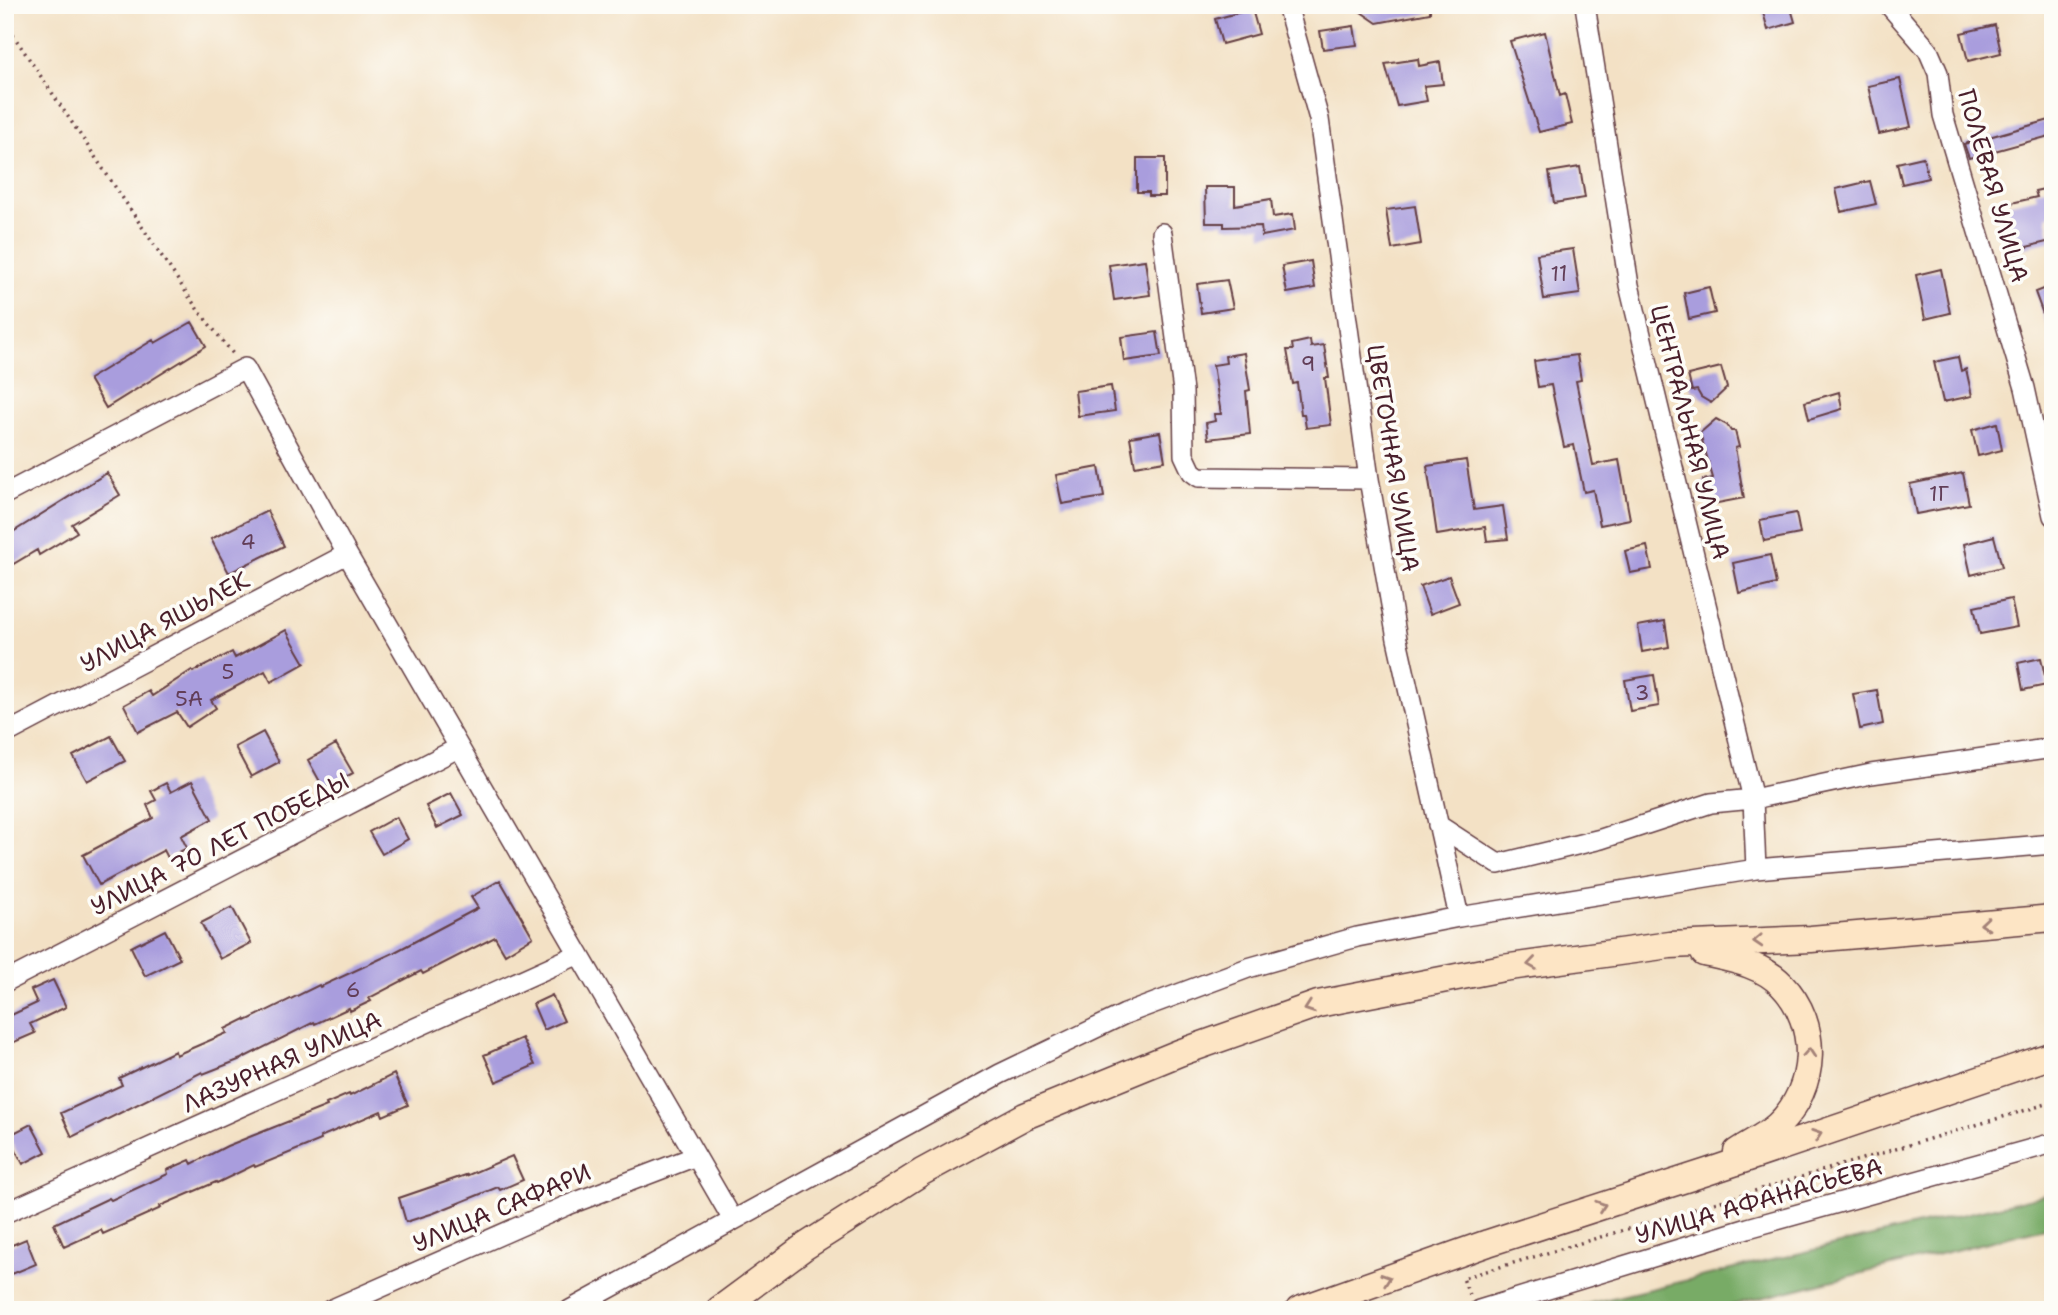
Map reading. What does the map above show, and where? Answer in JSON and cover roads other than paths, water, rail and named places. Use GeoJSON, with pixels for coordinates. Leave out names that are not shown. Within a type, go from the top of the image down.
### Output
{"type":"FeatureCollection","features":[{"type":"Feature","properties":{"kind":"main road"},"geometry":{"type":"LineString","coordinates":[[719,1310],[804,1247],[922,1172],[1025,1116],[1179,1053],[1318,1004],[1503,968],[1670,945],[1811,939],[2053,918]]}},
{"type":"Feature","properties":{"kind":"main road"},"geometry":{"type":"LineString","coordinates":[[1670,945],[1749,963],[1782,985],[1802,1014],[1810,1041],[1808,1073],[1794,1105],[1777,1126],[1707,1172]]}},
{"type":"Feature","properties":{"kind":"main road"},"geometry":{"type":"LineString","coordinates":[[1299,1310],[1488,1243],[2053,1055]]}},
{"type":"Feature","properties":{"kind":"street","name":"ЦВЕТОЧНАЯ УЛИЦА"},"geometry":{"type":"LineString","coordinates":[[1287,5],[1319,119],[1369,479],[1397,639],[1459,917]]}},
{"type":"Feature","properties":{"kind":"street","name":"ЦЕНТРАЛЬНАЯ УЛИЦА"},"geometry":{"type":"LineString","coordinates":[[1585,5],[1629,285],[1754,799],[1756,869]]}},
{"type":"Feature","properties":{"kind":"street","name":"ПОЛЕВАЯ УЛИЦА"},"geometry":{"type":"LineString","coordinates":[[1889,5],[1928,50],[1938,73],[1943,115],[2025,388],[2053,516]]}},
{"type":"Feature","properties":{"kind":"street"},"geometry":{"type":"LineString","coordinates":[[1162,233],[1183,391],[1184,455],[1192,472],[1199,477],[1369,479]]}},
{"type":"Feature","properties":{"kind":"street"},"geometry":{"type":"LineString","coordinates":[[5,494],[245,368],[458,748],[733,1220]]}},
{"type":"Feature","properties":{"kind":"street","name":"УЛИЦА ЯШЬЛЕК"},"geometry":{"type":"LineString","coordinates":[[5,734],[347,554]]}},
{"type":"Feature","properties":{"kind":"street","name":"УЛИЦА 70 ЛЕТ ПОБЕДЫ"},"geometry":{"type":"LineString","coordinates":[[5,982],[458,748]]}},
{"type":"Feature","properties":{"kind":"street"},"geometry":{"type":"LineString","coordinates":[[1437,825],[1498,864],[1601,839],[1711,803],[1754,799],[1871,774],[2053,748]]}},
{"type":"Feature","properties":{"kind":"street"},"geometry":{"type":"LineString","coordinates":[[570,1310],[1000,1074],[1125,1014],[1248,968],[1357,937],[1459,917],[1756,869],[2053,844]]}},
{"type":"Feature","properties":{"kind":"street","name":"ЛАЗУРНАЯ УЛИЦА"},"geometry":{"type":"LineString","coordinates":[[5,1213],[579,954]]}},
{"type":"Feature","properties":{"kind":"street","name":"УЛИЦА АФАНАСЬЕВА"},"geometry":{"type":"LineString","coordinates":[[1475,1304],[2053,1143]]}},
{"type":"Feature","properties":{"kind":"street","name":"УЛИЦА САФАРИ"},"geometry":{"type":"LineString","coordinates":[[330,1310],[568,1205],[696,1156]]}}]}
